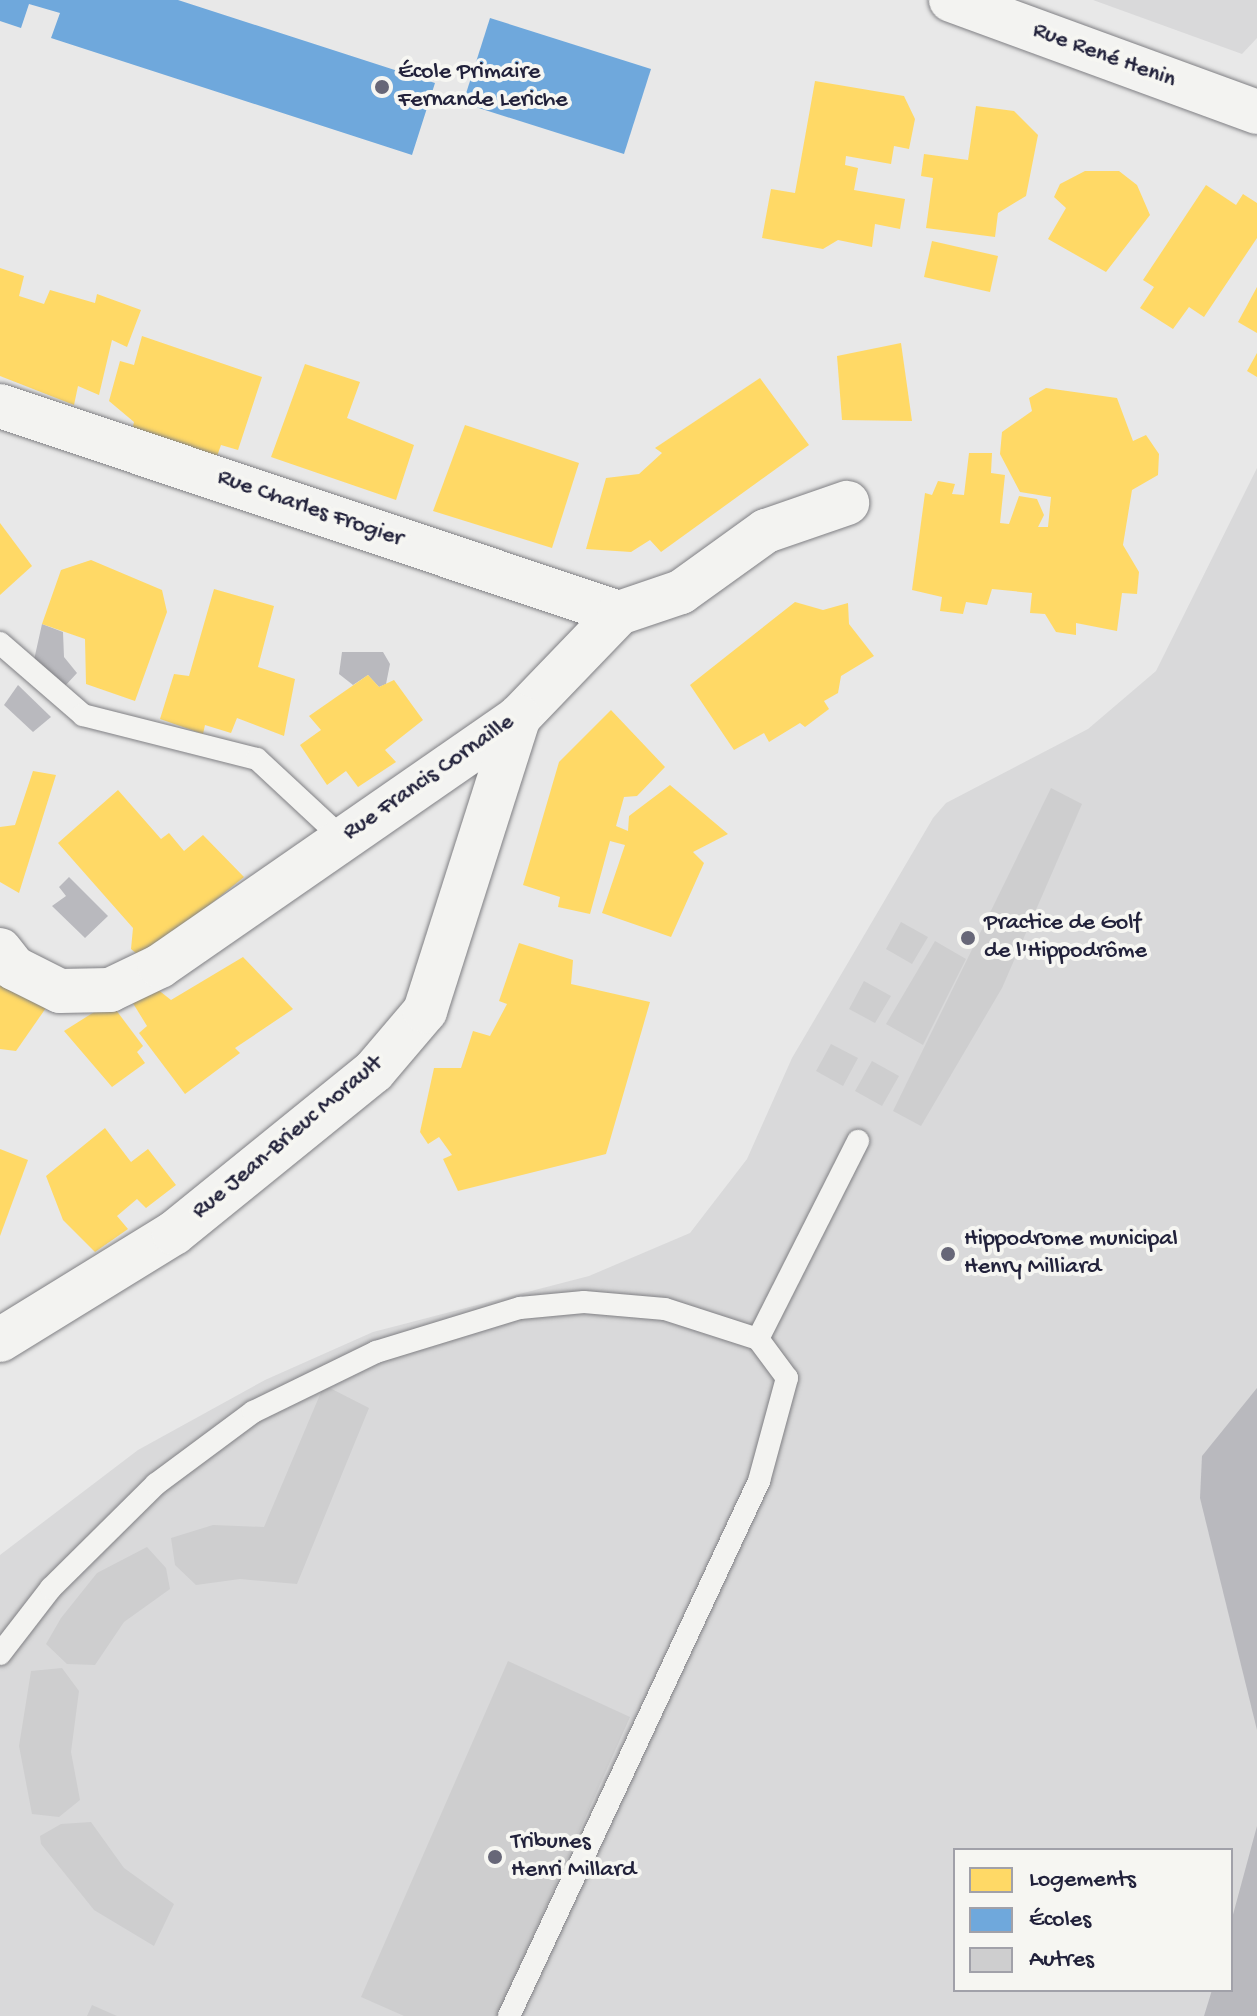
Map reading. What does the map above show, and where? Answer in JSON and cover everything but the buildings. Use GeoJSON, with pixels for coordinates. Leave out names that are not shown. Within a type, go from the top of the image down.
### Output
{"type":"FeatureCollection","features":[{"type":"Feature","properties":{"kind":"street","name":"Rue René Henin"},"geometry":{"type":"LineString","coordinates":[[951,0],[1257,112]]}},
{"type":"Feature","properties":{"kind":"street","name":"Rue Charles Frogier"},"geometry":{"type":"LineString","coordinates":[[0,406],[619,613]]}},
{"type":"Feature","properties":{"kind":"street","name":"Rue Francis Cornaille"},"geometry":{"type":"LineString","coordinates":[[0,950],[14,968],[60,991],[110,990],[160,966],[519,717],[619,613],[681,592],[766,531],[847,503]]}},
{"type":"Feature","properties":{"kind":"street","name":"Rue Jean-Brieuc Morault"},"geometry":{"type":"LineString","coordinates":[[0,1340],[174,1233],[374,1071],[425,1011],[519,717]]}},
{"type":"Feature","properties":{"kind":"lane"},"geometry":{"type":"LineString","coordinates":[[0,643],[83,715],[257,759],[343,839]]}},
{"type":"Feature","properties":{"kind":"lane"},"geometry":{"type":"LineString","coordinates":[[758,1339],[858,1141]]}},
{"type":"Feature","properties":{"kind":"lane"},"geometry":{"type":"LineString","coordinates":[[0,1654],[101,1534],[199,1450],[264,1406],[376,1352],[520,1308],[584,1302],[665,1309],[758,1339],[787,1378],[759,1481],[509,2016]]}},
{"type":"Feature","properties":{"kind":"shaded area"},"geometry":{"type":"Polygon","coordinates":[[[1093,0],[1257,0],[1257,38],[1242,54],[1093,0]]]}},
{"type":"Feature","properties":{"kind":"shaded area","name":"Hippodrome municipal Henry Milliard"},"geometry":{"type":"Polygon","coordinates":[[[1257,468],[1257,2016],[0,2016],[0,1555],[138,1450],[265,1380],[373,1332],[589,1276],[690,1233],[747,1159],[792,1058],[933,818],[946,803],[1088,729],[1156,671],[1257,468]]]}},
{"type":"Feature","properties":{"kind":"shaded area"},"geometry":{"type":"Polygon","coordinates":[[[42,624],[63,632],[64,657],[77,673],[65,686],[34,660],[42,624]]]}},
{"type":"Feature","properties":{"kind":"shaded area"},"geometry":{"type":"Polygon","coordinates":[[[342,652],[383,652],[390,664],[386,684],[379,687],[368,675],[353,685],[339,674],[342,652]]]}},
{"type":"Feature","properties":{"kind":"shaded area"},"geometry":{"type":"Polygon","coordinates":[[[18,685],[51,717],[33,732],[4,705],[18,685]]]}},
{"type":"Feature","properties":{"kind":"shaded area"},"geometry":{"type":"Polygon","coordinates":[[[69,877],[108,916],[85,938],[52,906],[66,896],[59,887],[69,877]]]}},
{"type":"Feature","properties":{"kind":"shaded area"},"geometry":{"type":"Polygon","coordinates":[[[1257,1388],[1257,1730],[1200,1498],[1202,1456],[1257,1388]]]}},
{"type":"Feature","properties":{"kind":"shaded area"},"geometry":{"type":"Polygon","coordinates":[[[1257,1826],[1257,2016],[1204,2016],[1211,1992],[1233,1992],[1233,1915],[1257,1826]]]}},
{"type":"Feature","properties":{"kind":"place","name":"École Primaire Fernande Leriche"},"geometry":{"type":"Point","coordinates":[382,87]}},
{"type":"Feature","properties":{"kind":"place","name":"Practice de Golf de l'Hippodrôme"},"geometry":{"type":"Point","coordinates":[968,938]}},
{"type":"Feature","properties":{"kind":"place","name":"Hippodrome municipal Henry Milliard"},"geometry":{"type":"Point","coordinates":[948,1254]}},
{"type":"Feature","properties":{"kind":"place","name":"Tribunes Henri Millard"},"geometry":{"type":"Point","coordinates":[495,1857]}}]}
